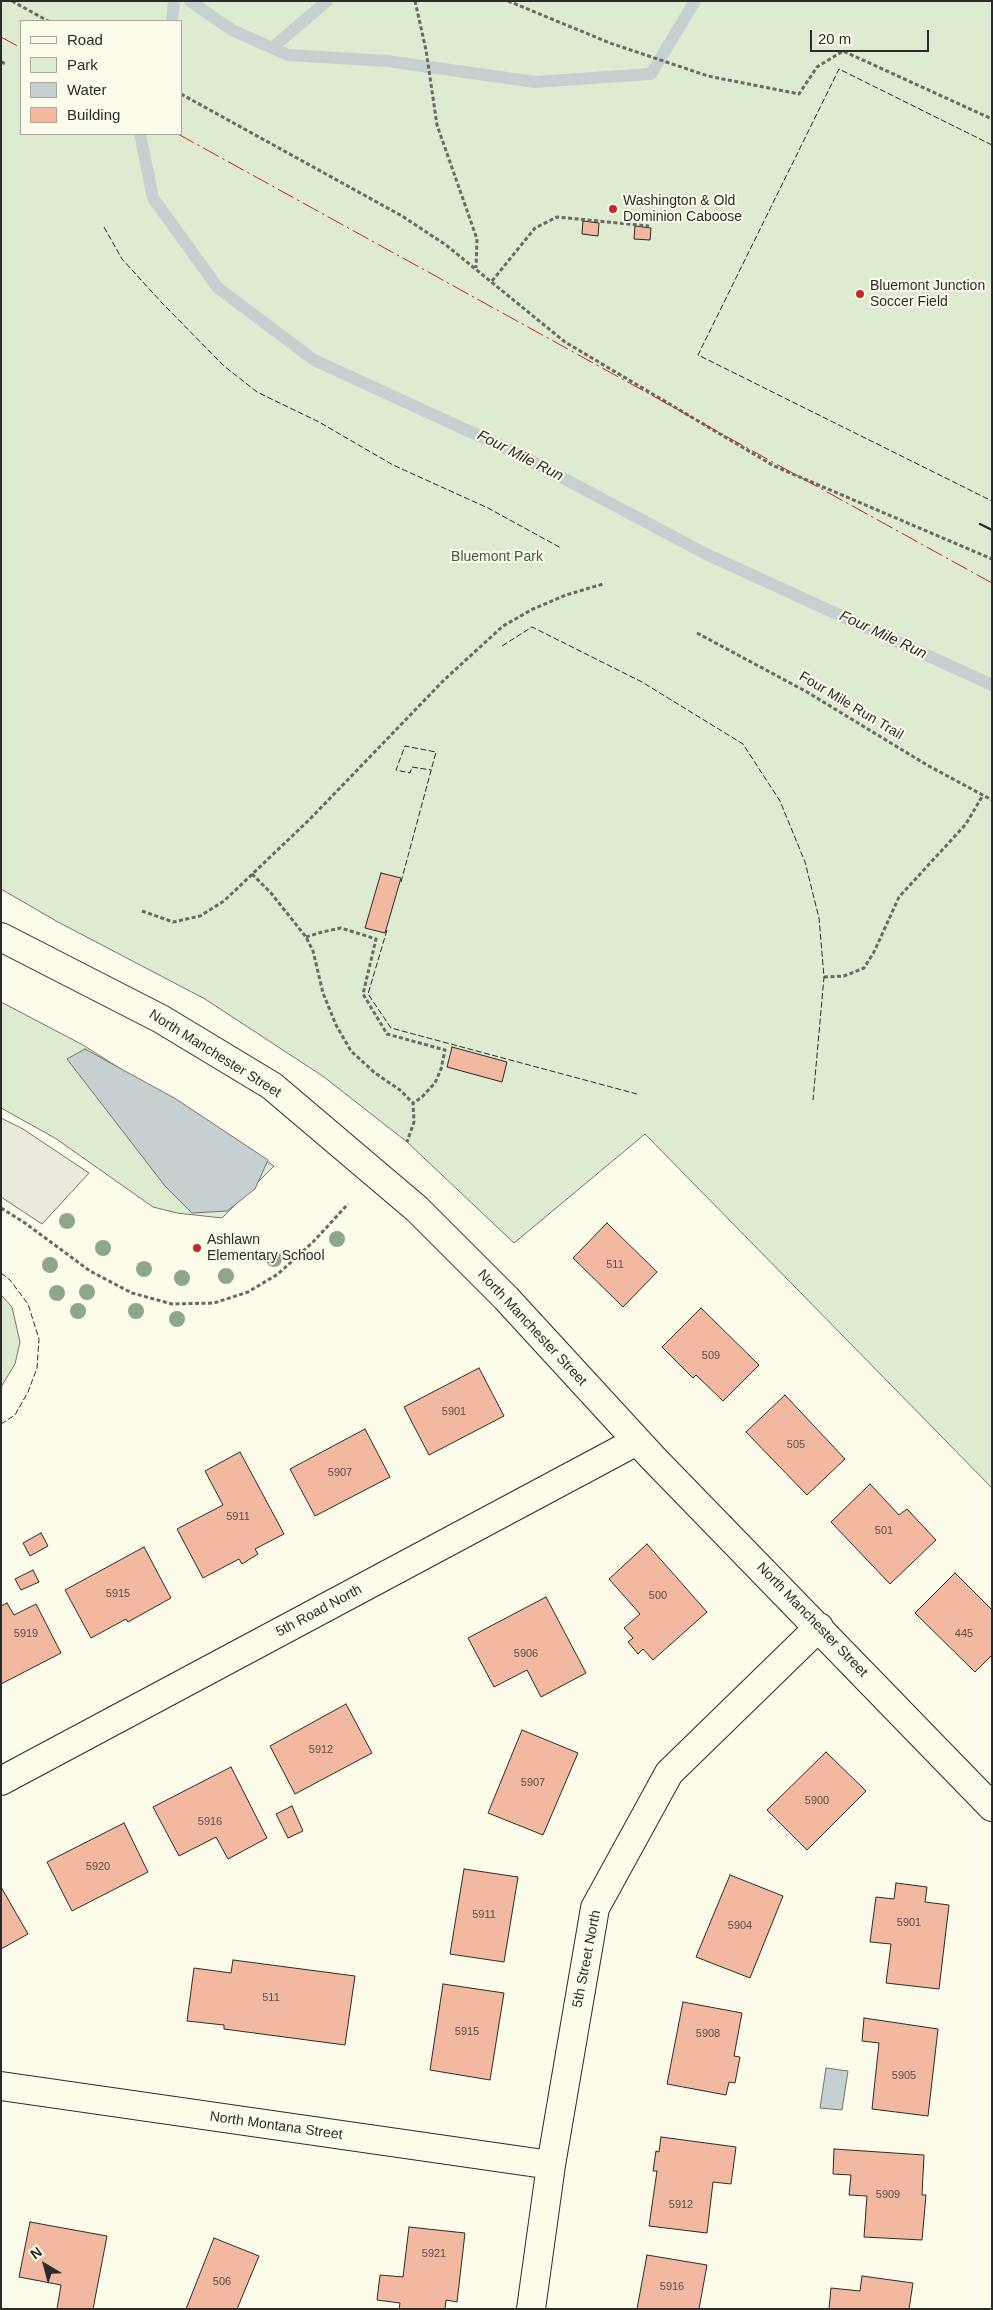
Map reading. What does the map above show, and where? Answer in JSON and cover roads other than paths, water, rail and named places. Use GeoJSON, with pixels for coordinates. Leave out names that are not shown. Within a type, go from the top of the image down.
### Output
{"type":"FeatureCollection","features":[{"type":"Feature","properties":{"kind":"street","name":"North Manchester Street"},"geometry":{"type":"LineString","coordinates":[[1,937],[161,1019],[272,1086],[417,1209],[506,1298],[637,1442],[992,1807]]}},
{"type":"Feature","properties":{"kind":"street","name":"5th Road North"},"geometry":{"type":"LineString","coordinates":[[1,1781],[637,1442]]}},
{"type":"Feature","properties":{"kind":"street","name":"5th Street North"},"geometry":{"type":"LineString","coordinates":[[531,2309],[551,2166],[595,1908],[669,1773],[819,1627]]}},
{"type":"Feature","properties":{"kind":"street","name":"North Montana Street"},"geometry":{"type":"LineString","coordinates":[[1,2086],[551,2166]]}},
{"type":"Feature","properties":{"kind":"water"},"geometry":{"type":"Polygon","coordinates":[[[85,1049],[176,1099],[268,1160],[255,1189],[227,1211],[192,1213],[165,1186],[67,1059],[85,1049]]]}},
{"type":"Feature","properties":{"kind":"water"},"geometry":{"type":"Polygon","coordinates":[[[826,2068],[848,2071],[842,2110],[820,2108],[826,2068]]]}},
{"type":"Feature","properties":{"kind":"waterway","name":"Four Mile Run"},"geometry":{"type":"LineString","coordinates":[[172,20],[174,1]]}},
{"type":"Feature","properties":{"kind":"waterway"},"geometry":{"type":"LineString","coordinates":[[190,1],[232,30],[288,55],[387,61],[535,82],[651,74],[695,1]]}},
{"type":"Feature","properties":{"kind":"waterway"},"geometry":{"type":"LineString","coordinates":[[272,48],[327,1]]}},
{"type":"Feature","properties":{"kind":"waterway","name":"Four Mile Run"},"geometry":{"type":"LineString","coordinates":[[140,135],[153,198],[218,288],[314,360],[512,451],[706,554],[992,685]]}},
{"type":"Feature","properties":{"kind":"place","name":"Washington & Old Dominion Caboose"},"geometry":{"type":"Point","coordinates":[613,209]}},
{"type":"Feature","properties":{"kind":"place","name":"Bluemont Junction Soccer Field"},"geometry":{"type":"Point","coordinates":[860,294]}},
{"type":"Feature","properties":{"kind":"place","name":"Ashlawn Elementary School"},"geometry":{"type":"Point","coordinates":[197,1248]}},
{"type":"Feature","properties":{"kind":"park label","name":"Bluemont Park"},"geometry":{"type":"Point","coordinates":[497,557]}}]}
